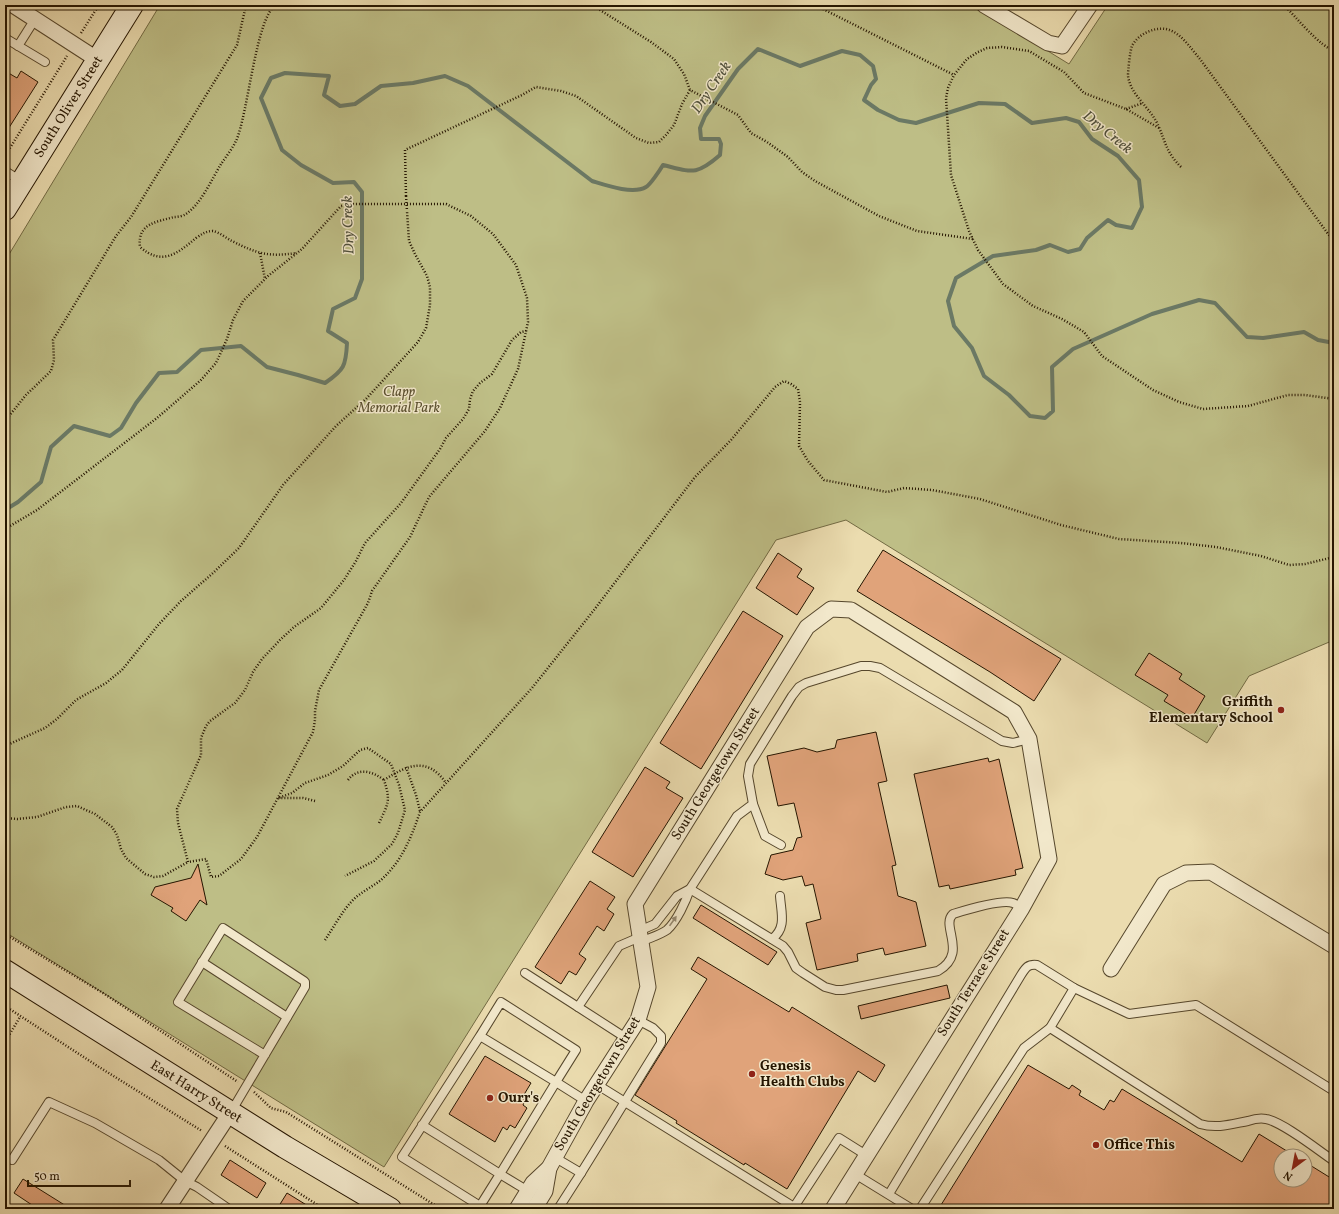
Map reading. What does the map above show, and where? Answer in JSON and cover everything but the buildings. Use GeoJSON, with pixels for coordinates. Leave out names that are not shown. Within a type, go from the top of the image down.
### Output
{"type":"FeatureCollection","features":[{"type":"Feature","properties":{"kind":"main road","name":"South Oliver Street"},"geometry":{"type":"LineString","coordinates":[[5,209],[14,176],[98,60],[132,5]]}},
{"type":"Feature","properties":{"kind":"main road","name":"East Harry Street"},"geometry":{"type":"LineString","coordinates":[[5,971],[230,1113],[390,1209]]}},
{"type":"Feature","properties":{"kind":"street"},"geometry":{"type":"LineString","coordinates":[[13,5],[98,60]]}},
{"type":"Feature","properties":{"kind":"street"},"geometry":{"type":"LineString","coordinates":[[984,5],[1048,43],[1062,46],[1090,5]]}},
{"type":"Feature","properties":{"kind":"street","name":"South Georgetown Street"},"geometry":{"type":"LineString","coordinates":[[517,1209],[533,1183],[551,1163],[596,1084],[638,1020],[648,987],[635,904],[807,627],[831,609],[851,610],[1014,712],[1029,739]]}},
{"type":"Feature","properties":{"kind":"street","name":"South Terrace Street"},"geometry":{"type":"LineString","coordinates":[[833,1209],[1022,908],[1049,859],[1029,739]]}},
{"type":"Feature","properties":{"kind":"street"},"geometry":{"type":"LineString","coordinates":[[1111,969],[1164,884],[1186,873],[1211,872],[1334,946]]}},
{"type":"Feature","properties":{"kind":"street"},"geometry":{"type":"LineString","coordinates":[[167,1209],[230,1113]]}},
{"type":"Feature","properties":{"kind":"street","name":"South Georgetown Street"},"geometry":{"type":"LineString","coordinates":[[534,1209],[545,1191],[551,1163]]}},
{"type":"Feature","properties":{"kind":"lane"},"geometry":{"type":"LineString","coordinates":[[18,46],[35,19]]}},
{"type":"Feature","properties":{"kind":"lane"},"geometry":{"type":"LineString","coordinates":[[5,38],[45,62]]}},
{"type":"Feature","properties":{"kind":"lane"},"geometry":{"type":"LineString","coordinates":[[782,845],[769,840],[764,836],[753,804],[748,776],[750,764],[799,687],[861,666],[880,668],[889,672],[1002,742],[1013,743],[1029,739]]}},
{"type":"Feature","properties":{"kind":"lane"},"geometry":{"type":"LineString","coordinates":[[640,936],[661,933],[670,926],[686,901],[690,889],[737,816],[753,804]]}},
{"type":"Feature","properties":{"kind":"lane"},"geometry":{"type":"LineString","coordinates":[[578,1007],[619,946],[640,936],[655,924],[677,896],[690,889]]}},
{"type":"Feature","properties":{"kind":"lane"},"geometry":{"type":"LineString","coordinates":[[690,889],[783,946],[788,952],[796,968],[825,986],[836,990],[843,990],[938,970],[948,963],[953,949],[950,920],[953,914],[993,904],[1008,902],[1014,903],[1022,908]]}},
{"type":"Feature","properties":{"kind":"lane"},"geometry":{"type":"LineString","coordinates":[[772,939],[780,932],[782,926],[780,896]]}},
{"type":"Feature","properties":{"kind":"lane"},"geometry":{"type":"LineString","coordinates":[[230,1113],[246,1087],[265,1055],[287,1017],[305,987],[305,982],[223,928],[178,1002],[265,1055]]}},
{"type":"Feature","properties":{"kind":"lane"},"geometry":{"type":"LineString","coordinates":[[202,962],[287,1017]]}},
{"type":"Feature","properties":{"kind":"lane"},"geometry":{"type":"LineString","coordinates":[[889,1194],[1026,967],[1030,964],[1037,965],[1074,988],[1129,1014],[1196,1005],[1334,1091]]}},
{"type":"Feature","properties":{"kind":"lane"},"geometry":{"type":"LineString","coordinates":[[526,973],[626,1038]]}},
{"type":"Feature","properties":{"kind":"lane"},"geometry":{"type":"LineString","coordinates":[[920,1209],[1024,1048],[1050,1028],[1074,988]]}},
{"type":"Feature","properties":{"kind":"lane"},"geometry":{"type":"LineString","coordinates":[[500,1002],[576,1050],[556,1082],[480,1206],[402,1157],[480,1036],[500,1002]]}},
{"type":"Feature","properties":{"kind":"lane"},"geometry":{"type":"LineString","coordinates":[[558,1209],[661,1043],[661,1036],[653,1028],[638,1020]]}},
{"type":"Feature","properties":{"kind":"lane"},"geometry":{"type":"LineString","coordinates":[[1050,1028],[1200,1124],[1210,1127],[1254,1119],[1266,1119],[1278,1123],[1334,1161]]}},
{"type":"Feature","properties":{"kind":"lane"},"geometry":{"type":"LineString","coordinates":[[480,1036],[586,1101]]}},
{"type":"Feature","properties":{"kind":"lane"},"geometry":{"type":"LineString","coordinates":[[596,1084],[795,1208],[839,1138],[866,1155]]}},
{"type":"Feature","properties":{"kind":"lane"},"geometry":{"type":"LineString","coordinates":[[12,1160],[49,1102],[95,1123],[159,1160],[185,1181],[197,1187],[229,1209]]}},
{"type":"Feature","properties":{"kind":"lane"},"geometry":{"type":"LineString","coordinates":[[422,1125],[528,1191]]}},
{"type":"Feature","properties":{"kind":"lane"},"geometry":{"type":"LineString","coordinates":[[551,1163],[581,1173]]}},
{"type":"Feature","properties":{"kind":"lane"},"geometry":{"type":"LineString","coordinates":[[855,1174],[912,1209]]}},
{"type":"Feature","properties":{"kind":"path"},"geometry":{"type":"LineString","coordinates":[[5,156],[99,5]]}},
{"type":"Feature","properties":{"kind":"path"},"geometry":{"type":"LineString","coordinates":[[5,421],[26,395],[51,371],[54,360],[53,340],[116,236],[131,217],[237,45],[246,5]]}},
{"type":"Feature","properties":{"kind":"path"},"geometry":{"type":"LineString","coordinates":[[276,5],[273,7],[264,23],[256,51],[243,120],[236,141],[197,204],[185,215],[152,223],[144,228],[139,240],[140,247],[146,252],[151,255],[161,257],[172,255],[204,233],[214,231],[232,241],[260,253],[280,256],[297,253]]}},
{"type":"Feature","properties":{"kind":"path"},"geometry":{"type":"LineString","coordinates":[[592,5],[651,42],[674,59],[684,74],[690,90],[738,115],[751,133],[788,157],[802,172],[815,181],[879,216],[917,231],[973,239]]}},
{"type":"Feature","properties":{"kind":"path"},"geometry":{"type":"LineString","coordinates":[[815,5],[954,75]]}},
{"type":"Feature","properties":{"kind":"path"},"geometry":{"type":"LineString","coordinates":[[1284,5],[1322,44],[1331,50],[1334,50]]}},
{"type":"Feature","properties":{"kind":"path"},"geometry":{"type":"LineString","coordinates":[[1181,168],[1171,157],[1159,128],[1143,103],[1135,95],[1128,76],[1132,46],[1141,36],[1152,30],[1166,30],[1180,36],[1200,59],[1334,242]]}},
{"type":"Feature","properties":{"kind":"path"},"geometry":{"type":"LineString","coordinates":[[1159,128],[1126,108],[1084,93],[1064,72],[1029,51],[1002,47],[987,48],[967,59],[954,75],[948,88],[946,98],[951,175],[969,231],[981,253],[1003,284],[1033,306],[1062,319],[1086,333],[1102,356],[1153,390],[1178,402],[1203,409],[1248,406],[1288,395],[1305,395],[1334,400]]}},
{"type":"Feature","properties":{"kind":"path"},"geometry":{"type":"LineString","coordinates":[[5,746],[45,728],[57,719],[76,700],[106,683],[122,670],[159,624],[181,601],[239,548],[283,485],[336,426],[366,399],[418,342],[426,328],[430,305],[430,287],[427,276],[410,242],[406,196],[405,150],[536,87],[561,91],[576,96],[636,138],[649,143],[659,142],[666,136],[674,125],[682,104],[690,90]]}},
{"type":"Feature","properties":{"kind":"path"},"geometry":{"type":"LineString","coordinates":[[1126,108],[1143,103]]}},
{"type":"Feature","properties":{"kind":"path"},"geometry":{"type":"LineString","coordinates":[[5,529],[36,510],[157,418],[201,380],[216,363],[226,341],[233,320],[243,301],[297,253],[341,206],[351,204],[446,204],[471,216],[493,234],[516,265],[527,298],[528,322],[518,369],[500,408],[485,431],[429,497],[410,537],[372,591],[368,603],[318,690],[313,732],[253,843],[241,859],[219,876],[211,877],[206,859],[188,862],[163,876],[154,877],[145,874],[126,858],[121,849],[117,835],[112,828],[95,814],[77,806],[66,807],[37,817],[17,819],[5,818]]}},
{"type":"Feature","properties":{"kind":"path"},"geometry":{"type":"LineString","coordinates":[[260,253],[266,279]]}},
{"type":"Feature","properties":{"kind":"path"},"geometry":{"type":"LineString","coordinates":[[188,862],[178,823],[177,809],[201,755],[201,738],[206,726],[210,721],[235,702],[245,690],[253,672],[262,659],[276,644],[294,627],[321,608],[344,580],[365,543],[402,503],[446,438],[463,419],[469,409],[473,391],[480,383],[492,374],[512,340],[521,332],[526,331]]}},
{"type":"Feature","properties":{"kind":"path"},"geometry":{"type":"LineString","coordinates":[[325,940],[346,908],[354,899],[380,881],[395,866],[407,846],[420,812],[532,688],[594,610],[695,477],[731,440],[776,387],[784,381],[798,389],[800,402],[799,446],[808,461],[824,480],[887,492],[904,488],[932,490],[980,499],[1061,525],[1119,539],[1216,547],[1261,556],[1289,565],[1305,564],[1334,557]]}},
{"type":"Feature","properties":{"kind":"path"},"geometry":{"type":"LineString","coordinates":[[278,798],[292,793],[305,783],[343,766],[360,750],[368,748],[391,764],[402,794],[405,810],[398,833],[392,844],[374,861],[345,876]]}},
{"type":"Feature","properties":{"kind":"path"},"geometry":{"type":"LineString","coordinates":[[384,780],[406,767],[411,765],[421,765],[440,774],[446,782]]}},
{"type":"Feature","properties":{"kind":"path"},"geometry":{"type":"LineString","coordinates":[[406,767],[416,795],[420,812]]}},
{"type":"Feature","properties":{"kind":"path"},"geometry":{"type":"LineString","coordinates":[[348,780],[360,772],[369,771],[378,775],[384,780],[389,800],[379,823]]}},
{"type":"Feature","properties":{"kind":"path"},"geometry":{"type":"LineString","coordinates":[[278,798],[304,798],[315,801]]}},
{"type":"Feature","properties":{"kind":"path"},"geometry":{"type":"LineString","coordinates":[[5,934],[103,993],[190,1052],[257,1094],[271,1108],[286,1112],[441,1209]]}},
{"type":"Feature","properties":{"kind":"path"},"geometry":{"type":"LineString","coordinates":[[5,1006],[20,1017],[324,1209]]}},
{"type":"Feature","properties":{"kind":"path"},"geometry":{"type":"LineString","coordinates":[[5,1042],[20,1017]]}},
{"type":"Feature","properties":{"kind":"path"},"geometry":{"type":"LineString","coordinates":[[5,1125],[9,1128]]}},
{"type":"Feature","properties":{"kind":"green space","name":"Clapp Memorial Park"},"geometry":{"type":"Polygon","coordinates":[[[160,5],[973,5],[1069,64],[1108,5],[1334,5],[1334,640],[1249,676],[1207,743],[846,520],[776,540],[384,1167],[5,932],[5,261],[160,5]]]}},
{"type":"Feature","properties":{"kind":"waterway","name":"Dry Creek"},"geometry":{"type":"LineString","coordinates":[[5,510],[18,502],[41,482],[51,447],[74,426],[110,436],[121,428],[136,403],[159,373],[177,372],[201,350],[241,346],[267,367],[325,383],[343,367],[346,357],[347,343],[328,331],[333,309],[355,298],[362,279],[362,192],[354,182],[333,183],[301,165],[282,150],[261,98],[271,78],[285,73],[329,76],[324,95],[340,106],[355,104],[381,86],[413,83],[445,76],[468,86],[592,181],[627,190],[634,190],[648,186],[663,165],[687,170],[699,169],[712,162],[720,155],[721,144],[719,139],[701,139],[700,128],[705,116],[738,69],[758,49],[800,66],[842,51],[860,55],[873,66],[876,79],[871,85],[864,100],[878,110],[899,120],[916,123],[979,103],[1005,104],[1032,123],[1066,118],[1079,122],[1092,139],[1118,156],[1139,180],[1142,207],[1132,228],[1116,225],[1108,220],[1087,238],[1080,249],[1068,252],[1050,245],[1036,250],[993,256],[956,278],[948,301],[954,326],[972,348],[984,376],[1009,395],[1030,416],[1045,418],[1053,411],[1052,367],[1073,349],[1152,314],[1199,300],[1215,303],[1247,337],[1263,338],[1304,332],[1318,340],[1334,343]]}},
{"type":"Feature","properties":{"kind":"place","name":"Griffith Elementary School"},"geometry":{"type":"Point","coordinates":[1281,710]}},
{"type":"Feature","properties":{"kind":"place","name":"Genesis Health Clubs"},"geometry":{"type":"Point","coordinates":[752,1074]}},
{"type":"Feature","properties":{"kind":"place","name":"Ourr's"},"geometry":{"type":"Point","coordinates":[490,1098]}},
{"type":"Feature","properties":{"kind":"place","name":"Office This"},"geometry":{"type":"Point","coordinates":[1096,1145]}}]}
